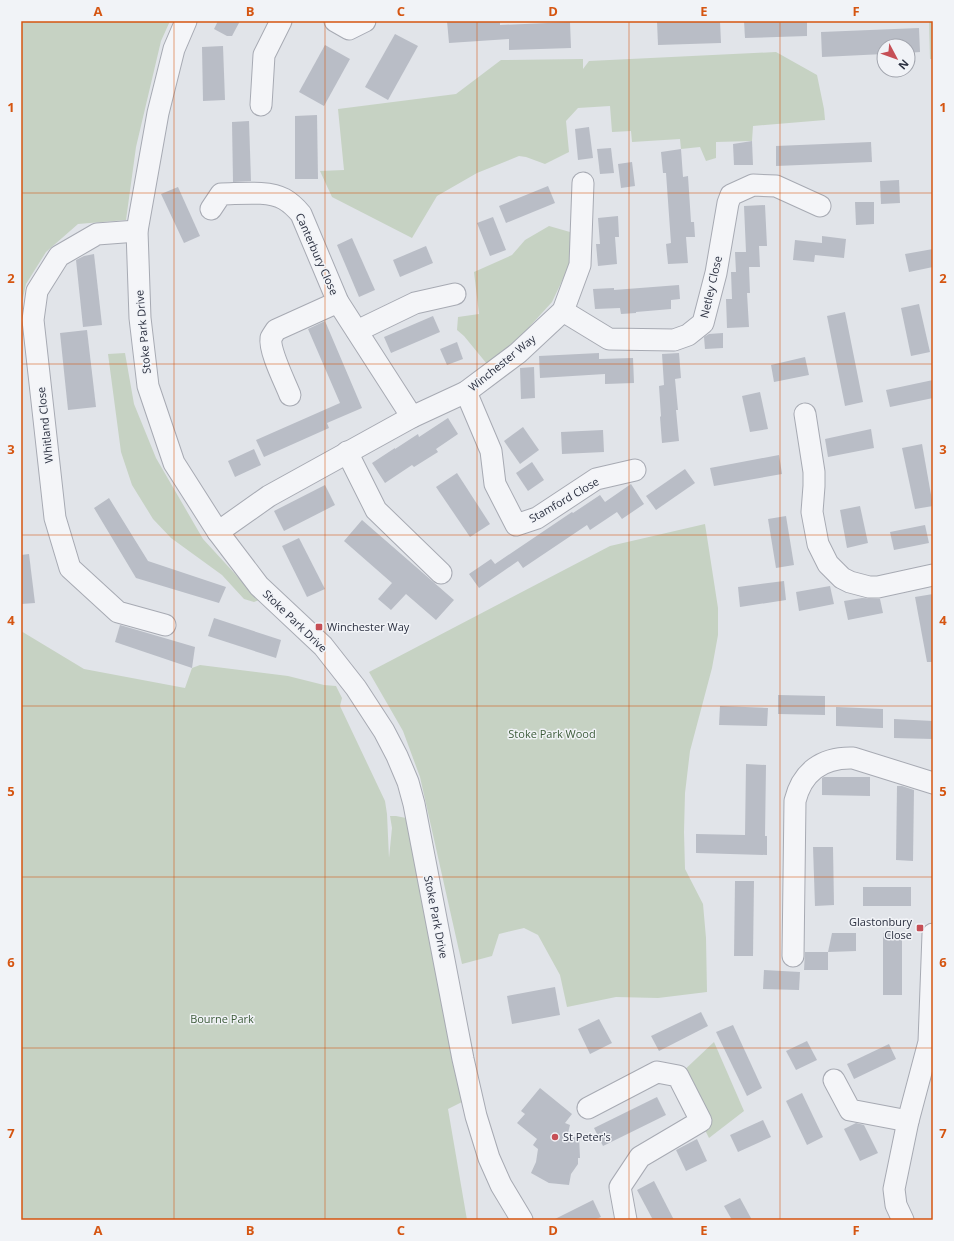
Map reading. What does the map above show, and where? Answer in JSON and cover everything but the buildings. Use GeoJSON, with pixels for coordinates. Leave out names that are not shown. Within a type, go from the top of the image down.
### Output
{"type":"FeatureCollection","features":[{"type":"Feature","properties":{"kind":"street","name":"Stoke Park Drive"},"geometry":{"type":"LineString","coordinates":[[186,21],[174,48],[162,99],[137,231],[140,318],[148,386],[174,463],[218,532],[259,586],[323,646],[356,688],[384,731],[397,756],[408,782],[414,804],[463,1059],[476,1116],[489,1158],[501,1185],[522,1220]]}},
{"type":"Feature","properties":{"kind":"street"},"geometry":{"type":"LineString","coordinates":[[260,105],[264,55],[281,21]]}},
{"type":"Feature","properties":{"kind":"street"},"geometry":{"type":"LineString","coordinates":[[335,21],[349,29],[365,21]]}},
{"type":"Feature","properties":{"kind":"street","name":"Winchester Way"},"geometry":{"type":"LineString","coordinates":[[218,532],[269,496],[412,417],[466,392],[518,353],[563,311],[580,265],[583,183]]}},
{"type":"Feature","properties":{"kind":"street","name":"Netley Close"},"geometry":{"type":"LineString","coordinates":[[563,311],[609,339],[674,340],[688,335],[703,323],[716,273],[728,203],[731,195],[753,185],[776,186],[820,206]]}},
{"type":"Feature","properties":{"kind":"street","name":"Canterbury Close"},"geometry":{"type":"LineString","coordinates":[[211,209],[221,194],[270,194],[283,198],[292,204],[301,214],[338,302],[412,417]]}},
{"type":"Feature","properties":{"kind":"street","name":"Whitland Close"},"geometry":{"type":"LineString","coordinates":[[137,231],[97,234],[60,256],[37,291],[33,320],[55,518],[70,568],[118,612],[165,625]]}},
{"type":"Feature","properties":{"kind":"street"},"geometry":{"type":"LineString","coordinates":[[357,331],[415,303],[455,294]]}},
{"type":"Feature","properties":{"kind":"street","name":"Canterbury Close"},"geometry":{"type":"LineString","coordinates":[[290,395],[271,345],[271,337],[276,330],[338,302]]}},
{"type":"Feature","properties":{"kind":"street","name":"Stamford Close"},"geometry":{"type":"LineString","coordinates":[[466,392],[492,451],[495,484],[516,525],[536,518],[596,479],[635,470]]}},
{"type":"Feature","properties":{"kind":"street"},"geometry":{"type":"LineString","coordinates":[[805,414],[814,472],[812,512],[818,544],[828,564],[850,582],[869,587],[878,587],[933,575]]}},
{"type":"Feature","properties":{"kind":"street"},"geometry":{"type":"LineString","coordinates":[[347,452],[376,510],[441,573]]}},
{"type":"Feature","properties":{"kind":"street"},"geometry":{"type":"LineString","coordinates":[[793,956],[795,801],[800,785],[805,778],[815,768],[824,763],[843,758],[853,758],[933,783]]}},
{"type":"Feature","properties":{"kind":"street"},"geometry":{"type":"LineString","coordinates":[[903,1220],[896,1205],[894,1189],[908,1121],[931,1043],[933,934]]}},
{"type":"Feature","properties":{"kind":"street"},"geometry":{"type":"LineString","coordinates":[[588,1108],[657,1072],[678,1076],[701,1121],[640,1157],[620,1187],[626,1220]]}},
{"type":"Feature","properties":{"kind":"street"},"geometry":{"type":"LineString","coordinates":[[834,1080],[850,1110],[908,1121]]}},
{"type":"Feature","properties":{"kind":"green space"},"geometry":{"type":"Polygon","coordinates":[[[21,21],[170,21],[161,41],[136,147],[126,220],[78,224],[46,252],[26,284],[21,307],[21,21]]]}},
{"type":"Feature","properties":{"kind":"green space"},"geometry":{"type":"Polygon","coordinates":[[[929,21],[933,21],[933,59],[930,59],[929,21]]]}},
{"type":"Feature","properties":{"kind":"green space"},"geometry":{"type":"Polygon","coordinates":[[[776,52],[817,75],[825,120],[753,126],[752,141],[716,142],[716,158],[706,161],[700,147],[681,149],[680,139],[632,142],[631,131],[612,132],[610,106],[578,108],[566,121],[569,152],[545,164],[519,156],[477,173],[437,196],[412,238],[332,197],[320,171],[344,170],[338,109],[456,94],[501,60],[583,59],[583,69],[589,61],[776,52]]]}},
{"type":"Feature","properties":{"kind":"green space"},"geometry":{"type":"Polygon","coordinates":[[[549,226],[570,232],[571,262],[552,302],[521,336],[487,364],[464,336],[457,330],[458,317],[479,314],[474,272],[512,255],[525,240],[549,226]]]}},
{"type":"Feature","properties":{"kind":"green space"},"geometry":{"type":"Polygon","coordinates":[[[125,353],[134,404],[156,458],[203,539],[259,600],[254,602],[244,599],[222,575],[171,538],[153,519],[132,485],[121,452],[108,354],[125,353]]]}},
{"type":"Feature","properties":{"kind":"green space","name":"Stoke Park Wood"},"geometry":{"type":"Polygon","coordinates":[[[705,524],[718,608],[718,635],[712,668],[690,751],[685,793],[684,832],[685,869],[703,904],[706,938],[707,992],[658,998],[616,997],[567,1007],[560,975],[538,935],[524,928],[499,934],[492,956],[462,964],[420,777],[403,731],[369,672],[610,546],[705,524]]]}},
{"type":"Feature","properties":{"kind":"green space","name":"Bourne Park"},"geometry":{"type":"Polygon","coordinates":[[[21,631],[84,669],[185,688],[192,668],[200,665],[288,676],[324,685],[336,686],[342,698],[340,706],[385,801],[389,858],[392,828],[390,816],[406,818],[464,1101],[448,1109],[467,1220],[21,1220],[21,631]]]}},
{"type":"Feature","properties":{"kind":"green space"},"geometry":{"type":"Polygon","coordinates":[[[714,1042],[744,1111],[709,1138],[678,1076],[714,1042]]]}},
{"type":"Feature","properties":{"kind":"place","name":"Winchester Way"},"geometry":{"type":"Point","coordinates":[319,627]}},
{"type":"Feature","properties":{"kind":"place","name":"Glastonbury Close"},"geometry":{"type":"Point","coordinates":[920,928]}},
{"type":"Feature","properties":{"kind":"place","name":"St Peter's"},"geometry":{"type":"Point","coordinates":[555,1137]}}]}
